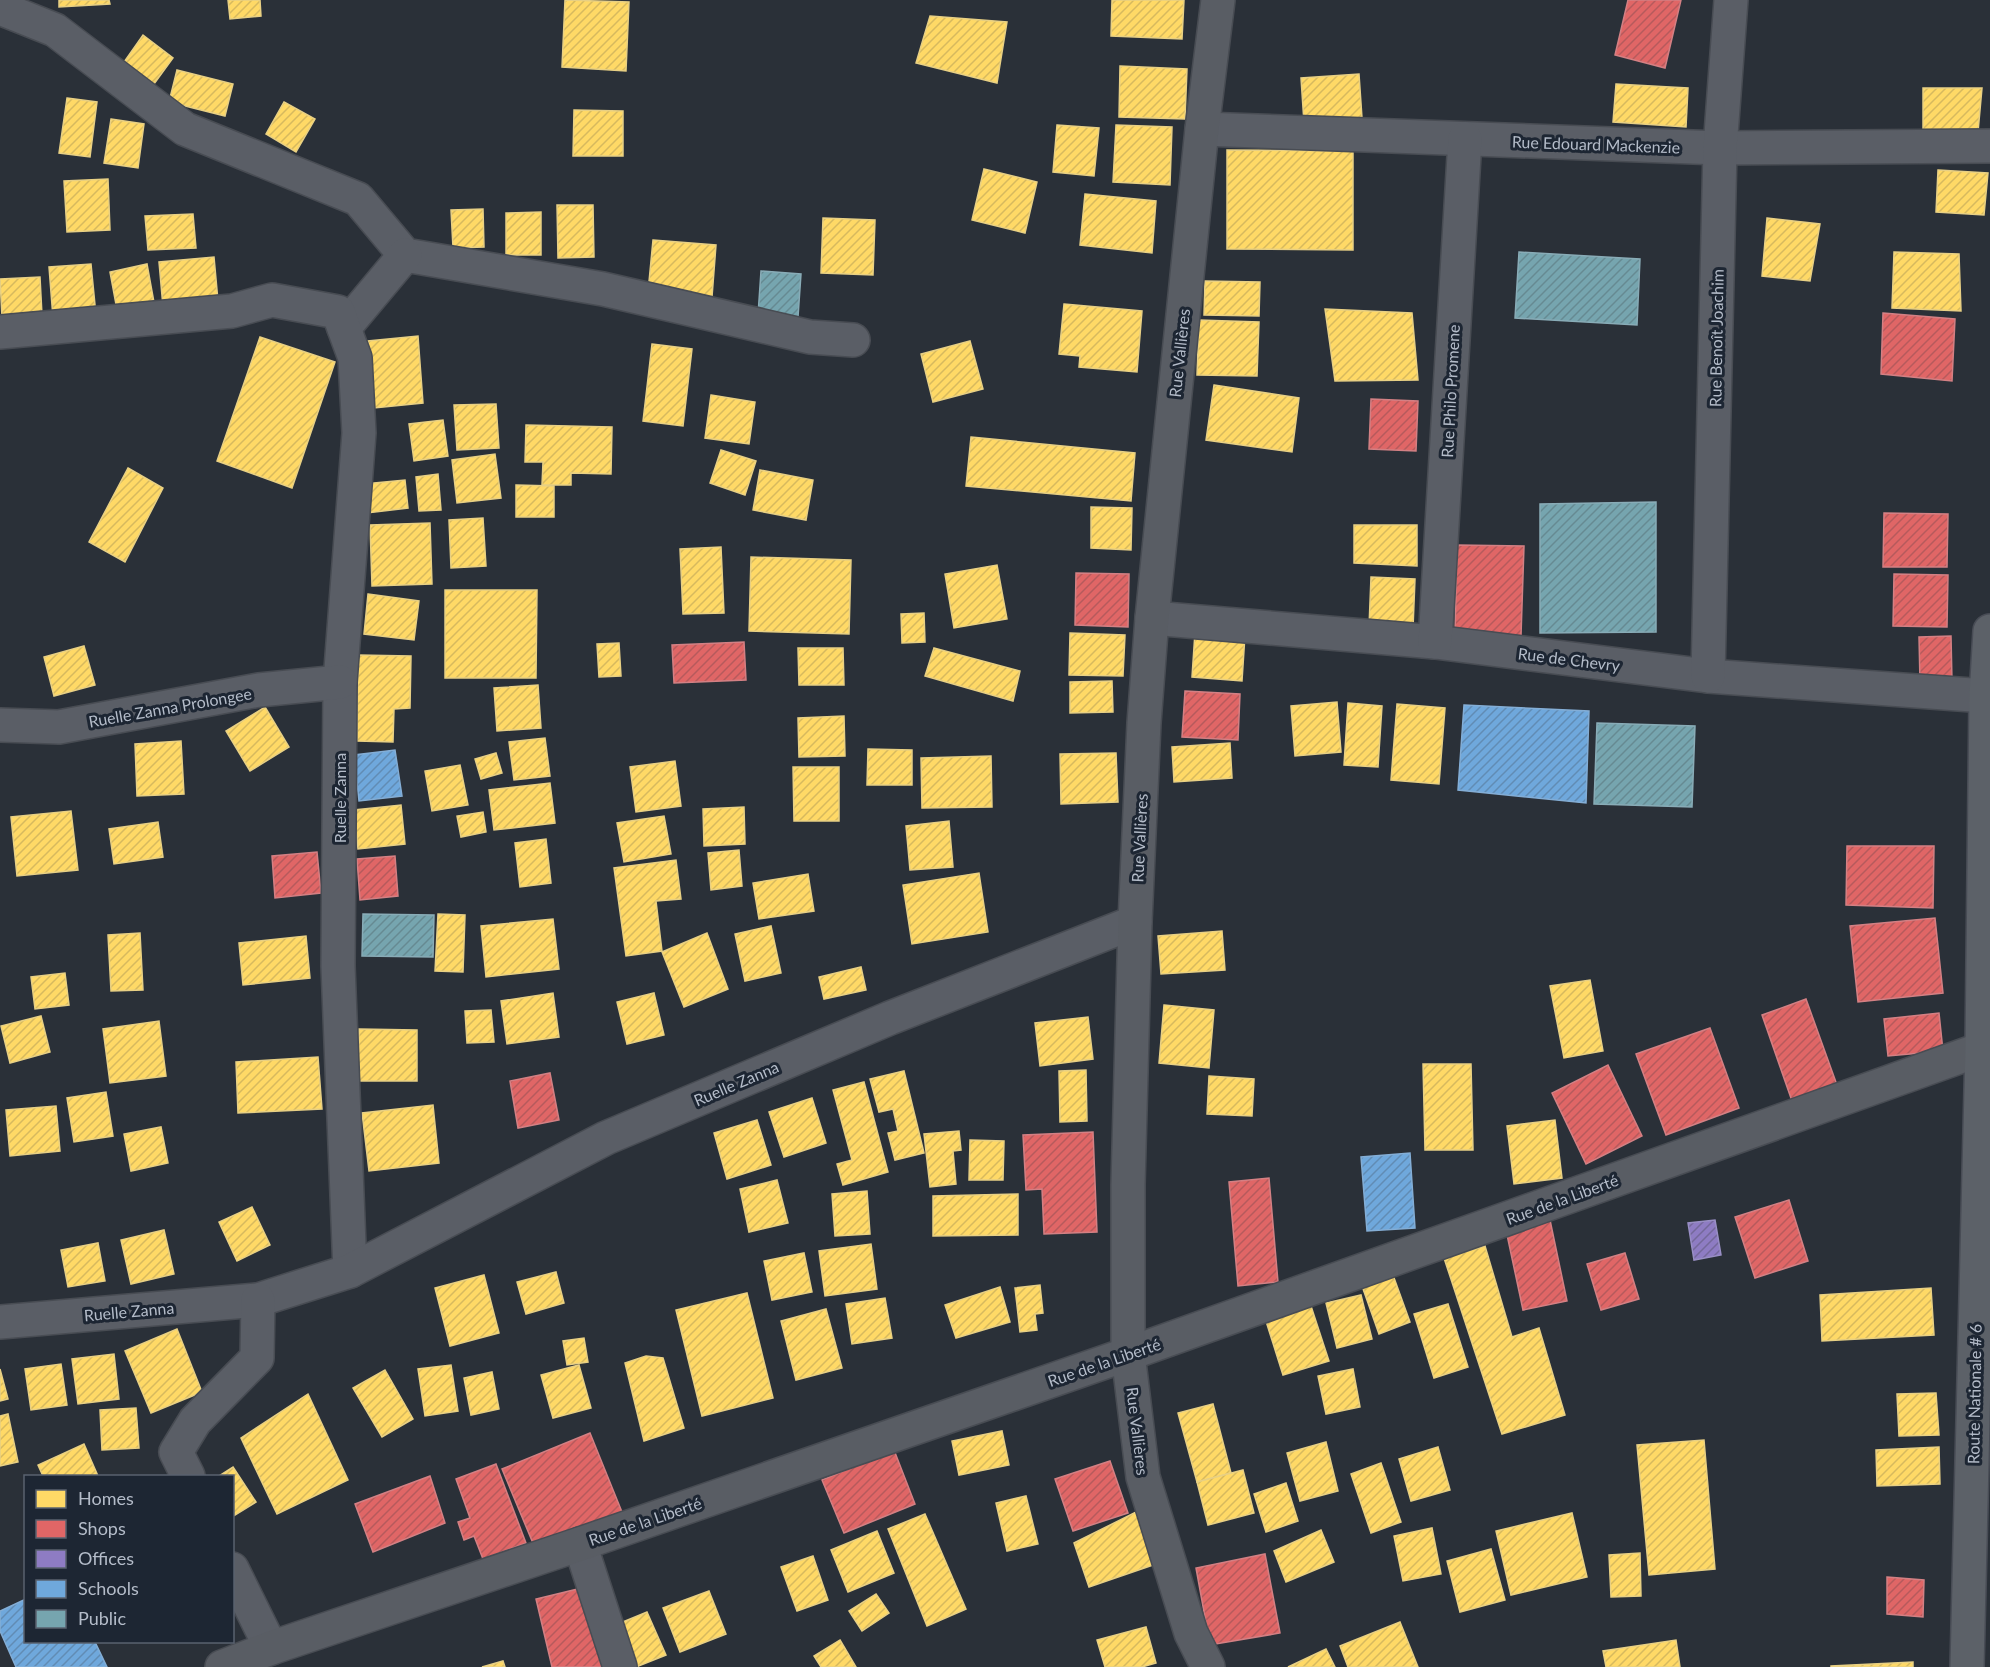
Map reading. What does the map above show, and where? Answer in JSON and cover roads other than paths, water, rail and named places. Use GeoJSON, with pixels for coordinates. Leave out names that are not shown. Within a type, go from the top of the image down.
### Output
{"type":"FeatureCollection","features":[{"type":"Feature","properties":{"kind":"main road","name":"Route Nationale # 6"},"geometry":{"type":"LineString","coordinates":[[1966,1667],[1986,1047],[1986,696],[1990,631]]}},
{"type":"Feature","properties":{"kind":"street","name":"Rue Vallières"},"geometry":{"type":"LineString","coordinates":[[1208,1667],[1191,1633],[1143,1477],[1128,1354],[1128,1185],[1135,922],[1144,723],[1152,618],[1202,129],[1218,0]]}},
{"type":"Feature","properties":{"kind":"street","name":"Rue Benoît Joachim"},"geometry":{"type":"LineString","coordinates":[[1708,676],[1720,148],[1731,0]]}},
{"type":"Feature","properties":{"kind":"street"},"geometry":{"type":"LineString","coordinates":[[0,8],[55,30],[185,129],[358,199],[405,255],[603,289],[810,337],[853,340]]}},
{"type":"Feature","properties":{"kind":"street","name":"Rue Edouard Mackenzie"},"geometry":{"type":"LineString","coordinates":[[1202,129],[1720,148],[1990,146]]}},
{"type":"Feature","properties":{"kind":"street","name":"Rue Philo Promene"},"geometry":{"type":"LineString","coordinates":[[1435,642],[1465,139]]}},
{"type":"Feature","properties":{"kind":"street"},"geometry":{"type":"LineString","coordinates":[[0,332],[232,311],[272,300],[338,312],[344,328],[405,255]]}},
{"type":"Feature","properties":{"kind":"street","name":"Ruelle Zanna"},"geometry":{"type":"LineString","coordinates":[[344,328],[355,358],[359,433],[340,682],[338,966],[350,1272]]}},
{"type":"Feature","properties":{"kind":"street","name":"Rue de Chevry"},"geometry":{"type":"LineString","coordinates":[[1152,618],[1435,642],[1708,676],[1986,696]]}},
{"type":"Feature","properties":{"kind":"street","name":"Ruelle Zanna Prolongee"},"geometry":{"type":"LineString","coordinates":[[0,725],[59,727],[259,690],[340,682]]}},
{"type":"Feature","properties":{"kind":"street","name":"Ruelle Zanna"},"geometry":{"type":"LineString","coordinates":[[0,1322],[258,1300],[350,1272],[606,1138],[890,1018],[1135,922]]}},
{"type":"Feature","properties":{"kind":"street","name":"Rue de la Liberté"},"geometry":{"type":"LineString","coordinates":[[222,1667],[271,1648],[1128,1354],[1986,1047]]}},
{"type":"Feature","properties":{"kind":"street"},"geometry":{"type":"LineString","coordinates":[[188,1475],[176,1452],[195,1421],[257,1358],[258,1300]]}},
{"type":"Feature","properties":{"kind":"street"},"geometry":{"type":"LineString","coordinates":[[579,1544],[620,1667]]}},
{"type":"Feature","properties":{"kind":"street"},"geometry":{"type":"LineString","coordinates":[[234,1573],[271,1648]]}}]}
